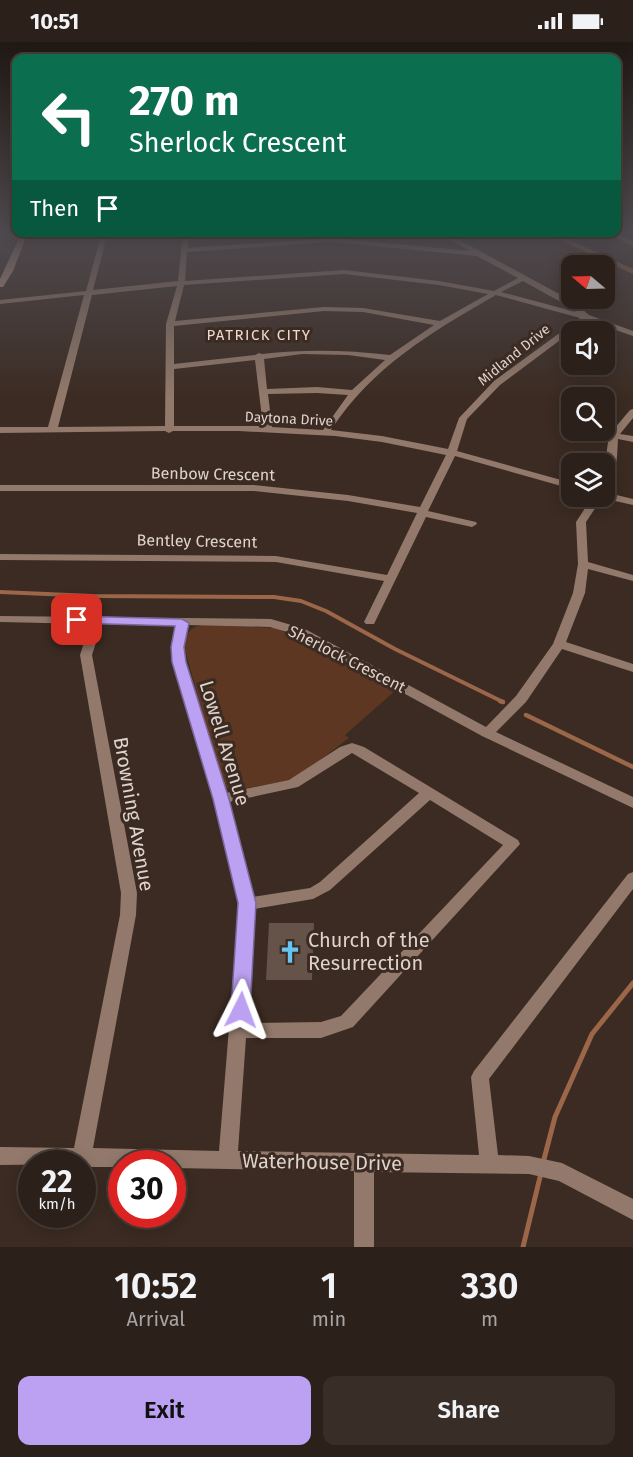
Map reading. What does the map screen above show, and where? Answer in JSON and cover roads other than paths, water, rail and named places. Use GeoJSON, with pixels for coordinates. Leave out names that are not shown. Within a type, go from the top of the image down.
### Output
{"type":"FeatureCollection","features":[{"type":"Feature","properties":{"kind":"street"},"geometry":{"type":"LineString","coordinates":[[52,431],[90,287]]}},
{"type":"Feature","properties":{"kind":"street"},"geometry":{"type":"LineString","coordinates":[[0,302],[144,287]]}},
{"type":"Feature","properties":{"kind":"street"},"geometry":{"type":"LineString","coordinates":[[169,430],[170,324],[180,287]]}},
{"type":"Feature","properties":{"kind":"street"},"geometry":{"type":"LineString","coordinates":[[460,287],[495,293],[586,317],[633,334]]}},
{"type":"Feature","properties":{"kind":"street"},"geometry":{"type":"LineString","coordinates":[[325,433],[332,420],[391,358],[441,324],[506,287]]}},
{"type":"Feature","properties":{"kind":"street"},"geometry":{"type":"LineString","coordinates":[[540,287],[571,304],[586,317]]}},
{"type":"Feature","properties":{"kind":"street"},"geometry":{"type":"LineString","coordinates":[[170,324],[324,309],[363,310],[441,324]]}},
{"type":"Feature","properties":{"kind":"street","name":"Midland Drive"},"geometry":{"type":"LineString","coordinates":[[370,622],[452,452],[463,418],[497,383],[586,317]]}},
{"type":"Feature","properties":{"kind":"street"},"geometry":{"type":"LineString","coordinates":[[170,367],[302,352],[348,353],[391,358]]}},
{"type":"Feature","properties":{"kind":"street"},"geometry":{"type":"LineString","coordinates":[[259,356],[268,430]]}},
{"type":"Feature","properties":{"kind":"street"},"geometry":{"type":"LineString","coordinates":[[262,392],[317,390],[356,393]]}},
{"type":"Feature","properties":{"kind":"street"},"geometry":{"type":"LineString","coordinates":[[615,434],[633,412]]}},
{"type":"Feature","properties":{"kind":"street","name":"Daytona Drive"},"geometry":{"type":"LineString","coordinates":[[0,430],[268,430],[325,433],[380,439],[452,452],[561,483]]}},
{"type":"Feature","properties":{"kind":"street"},"geometry":{"type":"LineString","coordinates":[[615,435],[633,439]]}},
{"type":"Feature","properties":{"kind":"street","name":"Benbow Crescent"},"geometry":{"type":"LineString","coordinates":[[0,489],[253,488],[348,498],[472,524]]}},
{"type":"Feature","properties":{"kind":"street"},"geometry":{"type":"LineString","coordinates":[[615,498],[633,502]]}},
{"type":"Feature","properties":{"kind":"street"},"geometry":{"type":"LineString","coordinates":[[486,733],[521,699],[559,644],[579,593],[584,564],[581,522],[591,507]]}},
{"type":"Feature","properties":{"kind":"street","name":"Bentley Crescent"},"geometry":{"type":"LineString","coordinates":[[0,557],[276,559],[392,579]]}},
{"type":"Feature","properties":{"kind":"street"},"geometry":{"type":"LineString","coordinates":[[584,564],[633,578]]}},
{"type":"Feature","properties":{"kind":"street","name":"Sherlock Crescent"},"geometry":{"type":"LineString","coordinates":[[0,619],[271,623],[301,632],[486,733],[633,803]]}},
{"type":"Feature","properties":{"kind":"street","name":"Browning Avenue"},"geometry":{"type":"LineString","coordinates":[[83,1150],[128,915],[129,893],[86,655],[97,620]]}},
{"type":"Feature","properties":{"kind":"street","name":"Lowell Avenue"},"geometry":{"type":"LineString","coordinates":[[182,623],[178,647],[179,662],[221,799],[247,903],[228,1161]]}},
{"type":"Feature","properties":{"kind":"street"},"geometry":{"type":"LineString","coordinates":[[559,644],[633,668]]}},
{"type":"Feature","properties":{"kind":"street"},"geometry":{"type":"LineString","coordinates":[[221,799],[294,784],[345,750],[352,748],[359,750],[513,844],[512,848],[347,1022],[321,1030],[239,1031]]}},
{"type":"Feature","properties":{"kind":"street"},"geometry":{"type":"LineString","coordinates":[[247,903],[313,892],[325,886],[428,793]]}},
{"type":"Feature","properties":{"kind":"street"},"geometry":{"type":"LineString","coordinates":[[489,1164],[480,1077],[633,878]]}},
{"type":"Feature","properties":{"kind":"street","name":"Waterhouse Drive"},"geometry":{"type":"LineString","coordinates":[[0,1156],[18,1156]]}},
{"type":"Feature","properties":{"kind":"street","name":"Waterhouse Drive"},"geometry":{"type":"LineString","coordinates":[[96,1157],[529,1165],[562,1172],[633,1210]]}},
{"type":"Feature","properties":{"kind":"street"},"geometry":{"type":"LineString","coordinates":[[364,1162],[364,1247]]}},
{"type":"Feature","properties":{"kind":"waterway"},"geometry":{"type":"LineString","coordinates":[[0,592],[93,596],[274,597],[301,601],[326,611],[395,649],[503,702],[500,701]]}},
{"type":"Feature","properties":{"kind":"waterway"},"geometry":{"type":"LineString","coordinates":[[526,715],[633,767]]}},
{"type":"Feature","properties":{"kind":"waterway"},"geometry":{"type":"LineString","coordinates":[[543,1163],[555,1117],[592,1034],[633,983]]}},
{"type":"Feature","properties":{"kind":"waterway"},"geometry":{"type":"LineString","coordinates":[[523,1247],[541,1173]]}},
{"type":"Feature","properties":{"kind":"place","name":"Church of the Resurrection"},"geometry":{"type":"Point","coordinates":[290,952]}},
{"type":"Feature","properties":{"kind":"district","name":"PATRICK CITY"},"geometry":{"type":"Point","coordinates":[259,335]}}]}
